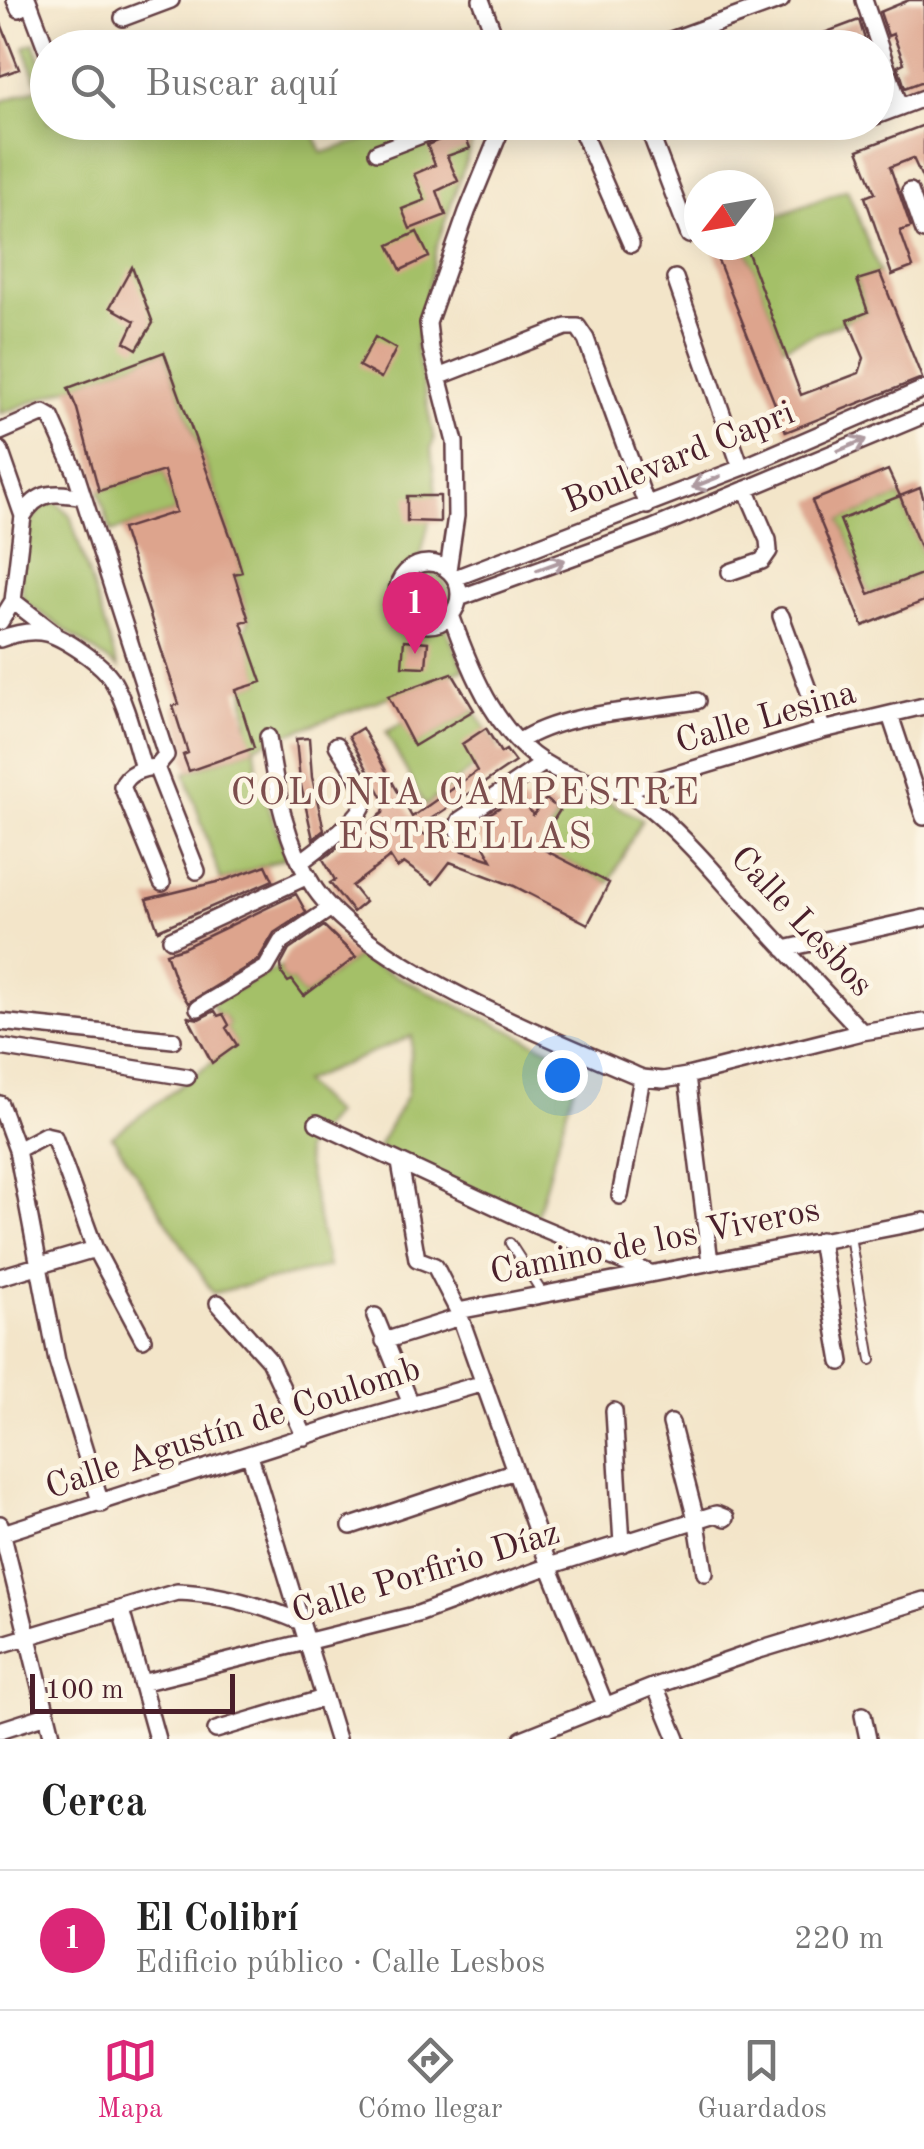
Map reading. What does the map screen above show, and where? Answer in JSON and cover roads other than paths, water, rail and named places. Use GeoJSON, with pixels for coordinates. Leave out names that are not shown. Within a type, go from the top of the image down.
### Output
{"type":"FeatureCollection","features":[{"type":"Feature","properties":{"kind":"street"},"geometry":{"type":"LineString","coordinates":[[123,18],[171,0]]}},
{"type":"Feature","properties":{"kind":"street"},"geometry":{"type":"LineString","coordinates":[[481,0],[492,30]]}},
{"type":"Feature","properties":{"kind":"street"},"geometry":{"type":"LineString","coordinates":[[698,30],[781,0]]}},
{"type":"Feature","properties":{"kind":"street"},"geometry":{"type":"LineString","coordinates":[[864,0],[874,30]]}},
{"type":"Feature","properties":{"kind":"street"},"geometry":{"type":"LineString","coordinates":[[21,2],[36,30]]}},
{"type":"Feature","properties":{"kind":"street"},"geometry":{"type":"LineString","coordinates":[[894,89],[900,107]]}},
{"type":"Feature","properties":{"kind":"street"},"geometry":{"type":"LineString","coordinates":[[894,109],[924,98]]}},
{"type":"Feature","properties":{"kind":"street"},"geometry":{"type":"LineString","coordinates":[[377,152],[409,140]]}},
{"type":"Feature","properties":{"kind":"street"},"geometry":{"type":"LineString","coordinates":[[452,574],[440,564],[419,563],[402,575],[396,595],[404,614],[432,625],[450,615],[459,598],[452,574],[455,442],[428,323],[497,140]]}},
{"type":"Feature","properties":{"kind":"street"},"geometry":{"type":"LineString","coordinates":[[586,140],[631,244]]}},
{"type":"Feature","properties":{"kind":"street"},"geometry":{"type":"LineString","coordinates":[[653,140],[684,222]]}},
{"type":"Feature","properties":{"kind":"street"},"geometry":{"type":"LineString","coordinates":[[910,191],[924,231]]}},
{"type":"Feature","properties":{"kind":"street"},"geometry":{"type":"LineString","coordinates":[[674,278],[741,468]]}},
{"type":"Feature","properties":{"kind":"street"},"geometry":{"type":"LineString","coordinates":[[438,377],[566,326],[578,326],[647,506]]}},
{"type":"Feature","properties":{"kind":"street","name":"Boulevard Capri"},"geometry":{"type":"LineString","coordinates":[[452,574],[647,506],[924,389]]}},
{"type":"Feature","properties":{"kind":"street"},"geometry":{"type":"LineString","coordinates":[[0,432],[44,413],[51,416],[69,454],[155,763]]}},
{"type":"Feature","properties":{"kind":"street","name":"Boulevard Capri"},"geometry":{"type":"LineString","coordinates":[[459,598],[653,528],[924,415]]}},
{"type":"Feature","properties":{"kind":"street"},"geometry":{"type":"LineString","coordinates":[[0,450],[23,516],[13,601],[0,622]]}},
{"type":"Feature","properties":{"kind":"street"},"geometry":{"type":"LineString","coordinates":[[730,572],[762,561],[769,552],[768,540],[746,489]]}},
{"type":"Feature","properties":{"kind":"street"},"geometry":{"type":"LineString","coordinates":[[23,516],[32,502],[44,494],[83,497]]}},
{"type":"Feature","properties":{"kind":"street"},"geometry":{"type":"LineString","coordinates":[[13,601],[109,674],[155,763],[197,870]]}},
{"type":"Feature","properties":{"kind":"street","name":"Calle Lesbos"},"geometry":{"type":"LineString","coordinates":[[450,615],[492,709],[518,742],[564,773],[624,790],[662,818],[862,1032]]}},
{"type":"Feature","properties":{"kind":"street"},"geometry":{"type":"LineString","coordinates":[[781,616],[822,730]]}},
{"type":"Feature","properties":{"kind":"street"},"geometry":{"type":"LineString","coordinates":[[0,640],[16,634],[53,632]]}},
{"type":"Feature","properties":{"kind":"street"},"geometry":{"type":"LineString","coordinates":[[518,742],[530,734],[590,715],[638,712],[697,701]]}},
{"type":"Feature","properties":{"kind":"street","name":"Calle Lesina"},"geometry":{"type":"LineString","coordinates":[[624,790],[822,730],[924,706]]}},
{"type":"Feature","properties":{"kind":"street"},"geometry":{"type":"LineString","coordinates":[[890,715],[924,818]]}},
{"type":"Feature","properties":{"kind":"street"},"geometry":{"type":"LineString","coordinates":[[268,737],[279,806],[304,869],[332,908],[392,956],[430,978],[515,1022],[642,1078],[687,1076],[862,1032],[924,1022]]}},
{"type":"Feature","properties":{"kind":"street"},"geometry":{"type":"LineString","coordinates":[[171,939],[304,869],[358,815],[364,802],[361,790],[337,745]]}},
{"type":"Feature","properties":{"kind":"street"},"geometry":{"type":"LineString","coordinates":[[155,763],[125,778],[122,786],[162,884]]}},
{"type":"Feature","properties":{"kind":"street"},"geometry":{"type":"LineString","coordinates":[[465,840],[457,828],[460,820],[544,763]]}},
{"type":"Feature","properties":{"kind":"street"},"geometry":{"type":"LineString","coordinates":[[198,1008],[266,968],[281,942],[332,908]]}},
{"type":"Feature","properties":{"kind":"street"},"geometry":{"type":"LineString","coordinates":[[784,948],[924,918]]}},
{"type":"Feature","properties":{"kind":"street"},"geometry":{"type":"LineString","coordinates":[[0,1022],[173,1040]]}},
{"type":"Feature","properties":{"kind":"street"},"geometry":{"type":"LineString","coordinates":[[0,1047],[187,1077]]}},
{"type":"Feature","properties":{"kind":"street"},"geometry":{"type":"LineString","coordinates":[[687,1076],[710,1262]]}},
{"type":"Feature","properties":{"kind":"street"},"geometry":{"type":"LineString","coordinates":[[620,1196],[642,1078]]}},
{"type":"Feature","properties":{"kind":"street"},"geometry":{"type":"LineString","coordinates":[[0,1104],[17,1150],[58,1361],[101,1504]]}},
{"type":"Feature","properties":{"kind":"street"},"geometry":{"type":"LineString","coordinates":[[318,1122],[400,1163],[650,1273]]}},
{"type":"Feature","properties":{"kind":"street"},"geometry":{"type":"LineString","coordinates":[[17,1150],[45,1135],[54,1137],[96,1249],[143,1339]]}},
{"type":"Feature","properties":{"kind":"street"},"geometry":{"type":"LineString","coordinates":[[384,1341],[459,1314],[435,1266],[417,1259],[400,1163]]}},
{"type":"Feature","properties":{"kind":"street","name":"Camino de los Viveros"},"geometry":{"type":"LineString","coordinates":[[606,1707],[549,1566],[459,1314],[924,1221]]}},
{"type":"Feature","properties":{"kind":"street"},"geometry":{"type":"LineString","coordinates":[[820,1240],[840,1362]]}},
{"type":"Feature","properties":{"kind":"street"},"geometry":{"type":"LineString","coordinates":[[0,1277],[96,1249]]}},
{"type":"Feature","properties":{"kind":"street"},"geometry":{"type":"LineString","coordinates":[[218,1302],[269,1360],[305,1437]]}},
{"type":"Feature","properties":{"kind":"street"},"geometry":{"type":"LineString","coordinates":[[375,1316],[411,1404]]}},
{"type":"Feature","properties":{"kind":"street","name":"Calle Agustín de Coulomb"},"geometry":{"type":"LineString","coordinates":[[1,1530],[101,1504],[484,1383]]}},
{"type":"Feature","properties":{"kind":"street"},"geometry":{"type":"LineString","coordinates":[[614,1410],[622,1544]]}},
{"type":"Feature","properties":{"kind":"street"},"geometry":{"type":"LineString","coordinates":[[671,1423],[697,1523],[705,1573]]}},
{"type":"Feature","properties":{"kind":"street"},"geometry":{"type":"LineString","coordinates":[[250,1456],[337,1739]]}},
{"type":"Feature","properties":{"kind":"street"},"geometry":{"type":"LineString","coordinates":[[350,1526],[515,1472]]}},
{"type":"Feature","properties":{"kind":"street","name":"Calle Porfirio Díaz"},"geometry":{"type":"LineString","coordinates":[[141,1682],[418,1614],[549,1566],[716,1514],[726,1518]]}},
{"type":"Feature","properties":{"kind":"street"},"geometry":{"type":"LineString","coordinates":[[1,1530],[53,1739]]}},
{"type":"Feature","properties":{"kind":"street"},"geometry":{"type":"LineString","coordinates":[[0,1645],[177,1592],[202,1592],[301,1622]]}},
{"type":"Feature","properties":{"kind":"street"},"geometry":{"type":"LineString","coordinates":[[532,1737],[655,1686],[924,1600]]}},
{"type":"Feature","properties":{"kind":"street"},"geometry":{"type":"LineString","coordinates":[[121,1610],[157,1739]]}},
{"type":"Feature","properties":{"kind":"street"},"geometry":{"type":"LineString","coordinates":[[655,1686],[676,1739]]}},
{"type":"Feature","properties":{"kind":"street"},"geometry":{"type":"LineString","coordinates":[[216,1730],[324,1698]]}},
{"type":"Feature","properties":{"kind":"street"},"geometry":{"type":"LineString","coordinates":[[0,1730],[47,1715]]}},
{"type":"Feature","properties":{"kind":"street"},"geometry":{"type":"LineString","coordinates":[[863,1716],[868,1739]]}},
{"type":"Feature","properties":{"kind":"lane"},"geometry":{"type":"LineString","coordinates":[[850,1236],[870,1360]]}},
{"type":"Feature","properties":{"kind":"lane"},"geometry":{"type":"LineString","coordinates":[[510,1242],[544,1294]]}},
{"type":"Feature","properties":{"kind":"place","name":"El Colibrí"},"geometry":{"type":"Point","coordinates":[415,654]}},
{"type":"Feature","properties":{"kind":"district","name":"COLONIA CAMPESTRE ESTRELLAS"},"geometry":{"type":"Point","coordinates":[466,816]}}]}
